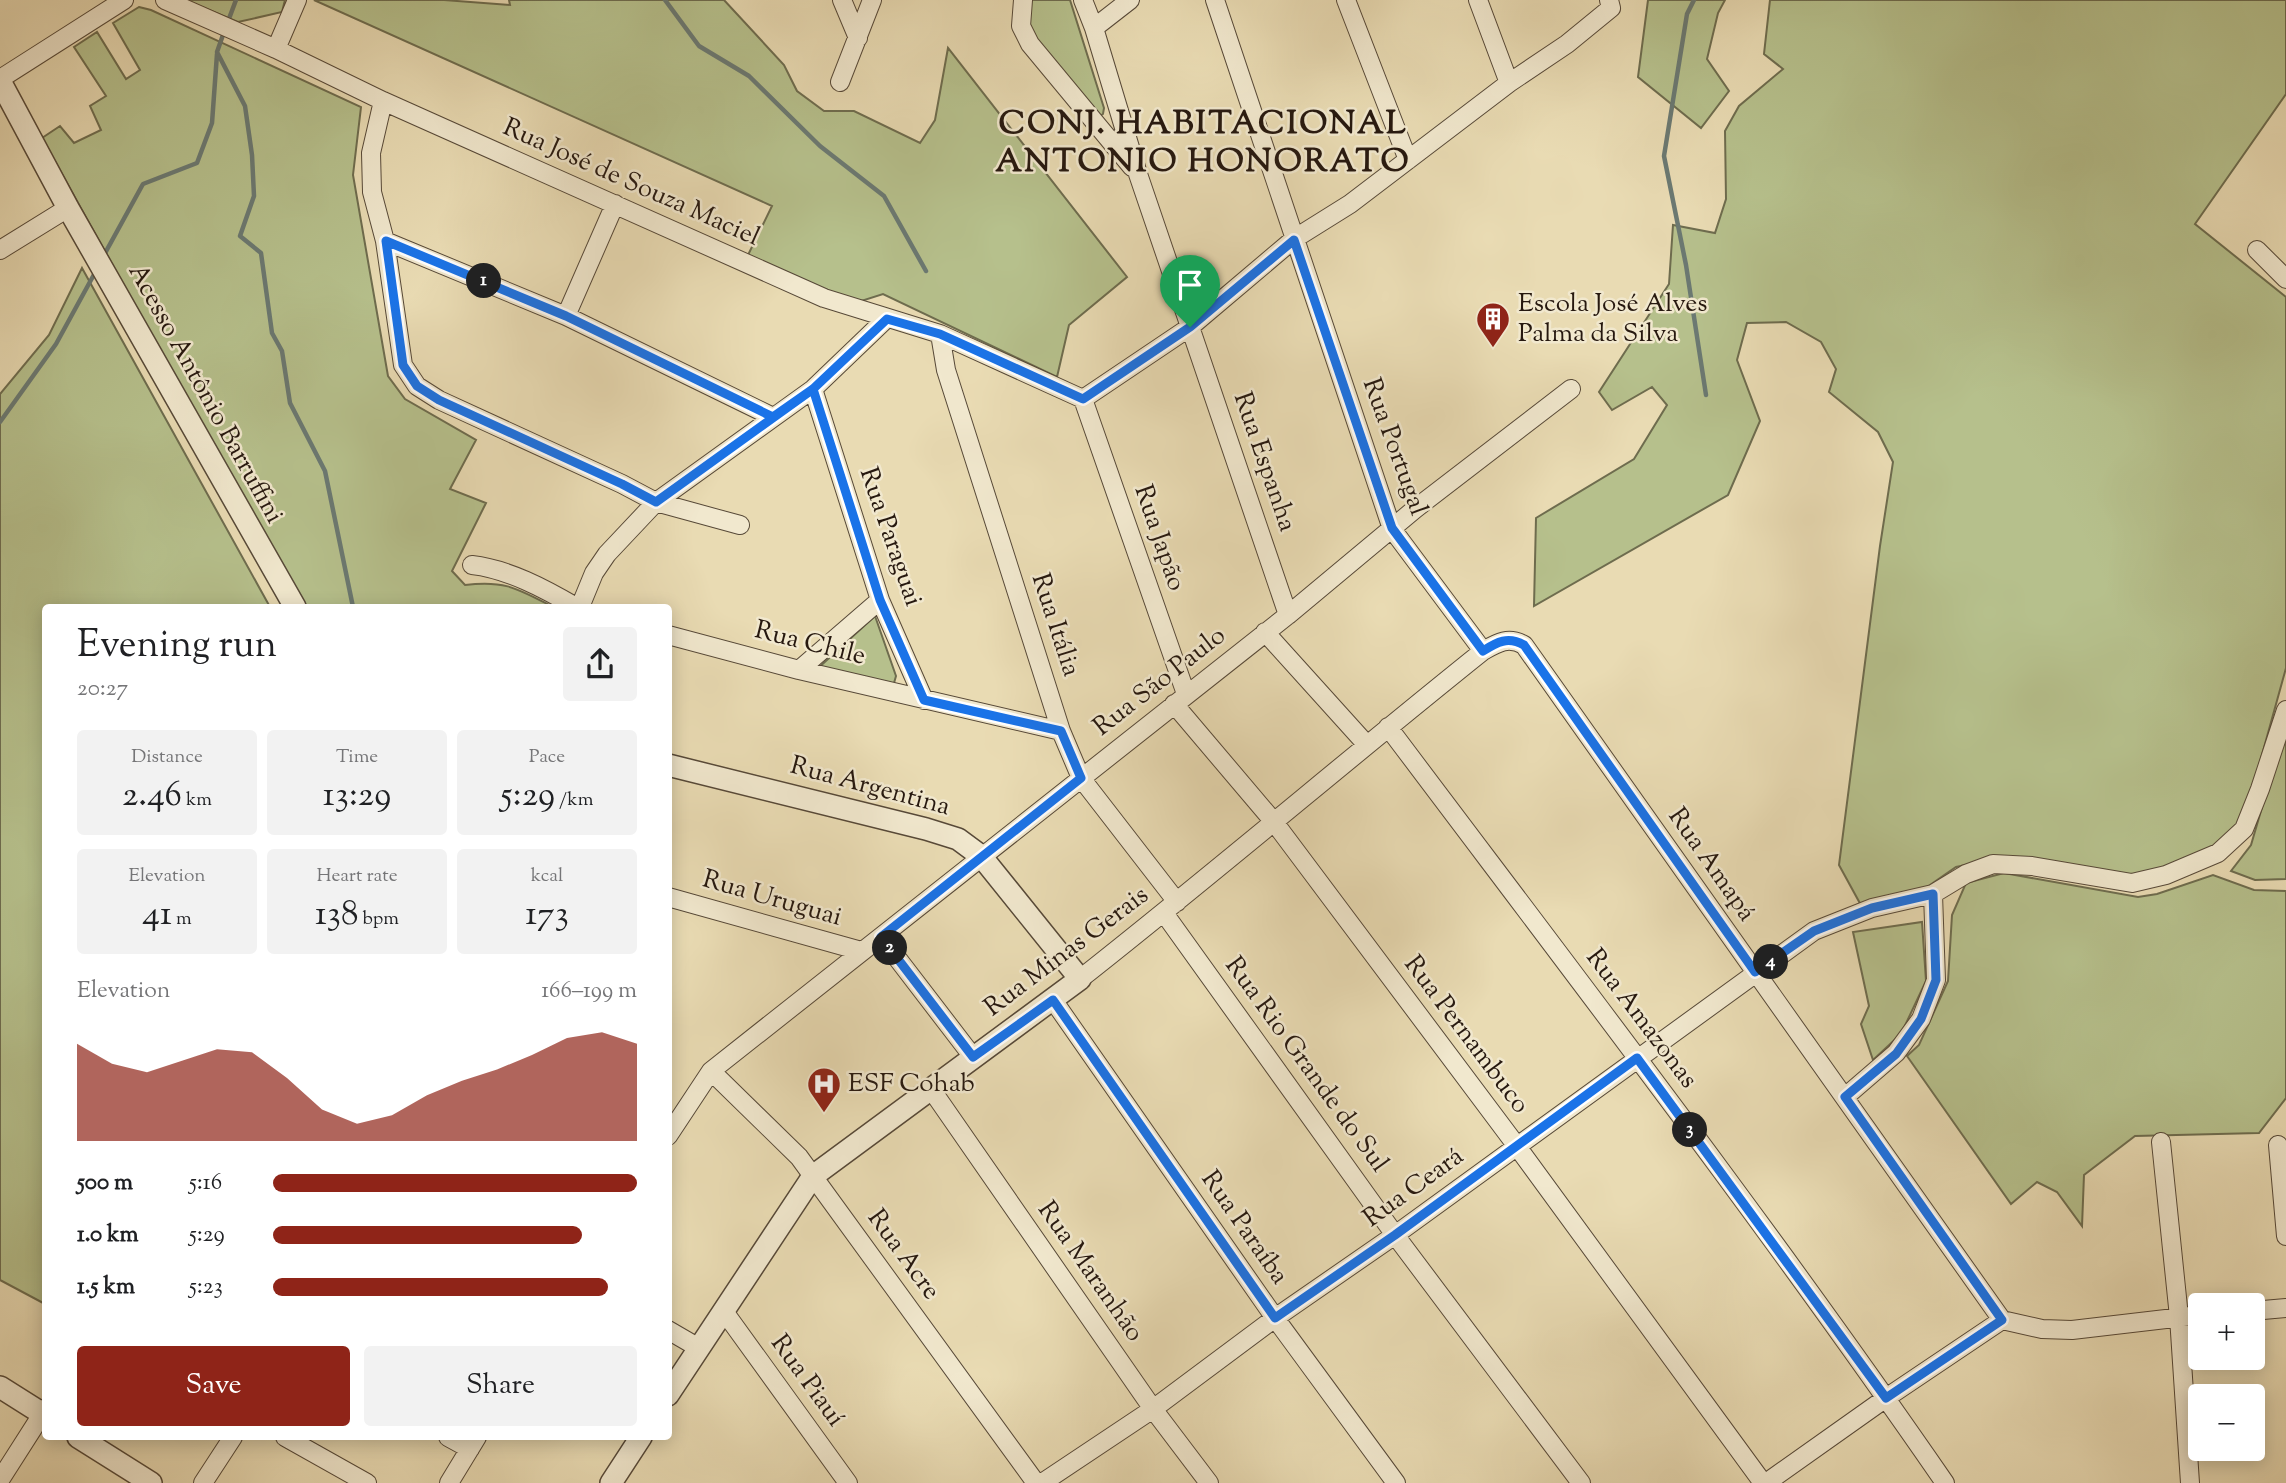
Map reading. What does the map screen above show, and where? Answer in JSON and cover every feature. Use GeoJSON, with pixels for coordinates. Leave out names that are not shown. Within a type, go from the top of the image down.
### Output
{"type":"FeatureCollection","features":[{"type":"Feature","properties":{"kind":"street"},"geometry":{"type":"LineString","coordinates":[[0,80],[124,0]]}},
{"type":"Feature","properties":{"kind":"street","name":"Rua José de Souza Maciel"},"geometry":{"type":"LineString","coordinates":[[165,0],[276,49],[383,101],[824,298],[940,334],[1083,399]]}},
{"type":"Feature","properties":{"kind":"street"},"geometry":{"type":"LineString","coordinates":[[276,49],[297,0]]}},
{"type":"Feature","properties":{"kind":"street"},"geometry":{"type":"LineString","coordinates":[[842,0],[858,38]]}},
{"type":"Feature","properties":{"kind":"street"},"geometry":{"type":"LineString","coordinates":[[840,82],[872,0]]}},
{"type":"Feature","properties":{"kind":"street"},"geometry":{"type":"LineString","coordinates":[[1023,0],[1021,26],[1030,44],[1138,174]]}},
{"type":"Feature","properties":{"kind":"street","name":"Rua Espanha"},"geometry":{"type":"LineString","coordinates":[[1083,0],[1138,174],[1288,615]]}},
{"type":"Feature","properties":{"kind":"street"},"geometry":{"type":"LineString","coordinates":[[1094,28],[1130,0]]}},
{"type":"Feature","properties":{"kind":"street","name":"Rua Portugal"},"geometry":{"type":"LineString","coordinates":[[1215,0],[1392,528],[1483,651]]}},
{"type":"Feature","properties":{"kind":"street"},"geometry":{"type":"LineString","coordinates":[[1346,0],[1408,160]]}},
{"type":"Feature","properties":{"kind":"street"},"geometry":{"type":"LineString","coordinates":[[1478,0],[1509,83]]}},
{"type":"Feature","properties":{"kind":"street"},"geometry":{"type":"LineString","coordinates":[[1083,399],[1190,327],[1294,240],[1350,204],[1509,83],[1567,44],[1612,3]]}},
{"type":"Feature","properties":{"kind":"street","name":"Acesso Antônio Barruffini"},"geometry":{"type":"LineString","coordinates":[[0,80],[68,208],[293,604]]}},
{"type":"Feature","properties":{"kind":"street"},"geometry":{"type":"LineString","coordinates":[[383,101],[371,153],[372,192],[386,241],[403,365],[417,386],[439,400],[656,502],[740,526]]}},
{"type":"Feature","properties":{"kind":"street"},"geometry":{"type":"LineString","coordinates":[[566,316],[615,204]]}},
{"type":"Feature","properties":{"kind":"street"},"geometry":{"type":"LineString","coordinates":[[0,250],[68,208]]}},
{"type":"Feature","properties":{"kind":"street"},"geometry":{"type":"LineString","coordinates":[[386,241],[566,316],[773,417]]}},
{"type":"Feature","properties":{"kind":"street"},"geometry":{"type":"LineString","coordinates":[[2257,250],[2286,279]]}},
{"type":"Feature","properties":{"kind":"street"},"geometry":{"type":"LineString","coordinates":[[579,604],[594,573],[607,554],[656,502],[813,389],[887,319]]}},
{"type":"Feature","properties":{"kind":"street","name":"Rua Itália"},"geometry":{"type":"LineString","coordinates":[[940,334],[946,370],[1061,731],[1081,778],[1171,908]]}},
{"type":"Feature","properties":{"kind":"street","name":"Rua Paraguai"},"geometry":{"type":"LineString","coordinates":[[813,389],[880,600],[924,700]]}},
{"type":"Feature","properties":{"kind":"street","name":"Rua São Paulo"},"geometry":{"type":"LineString","coordinates":[[672,1130],[711,1070],[1288,615],[1392,528],[1571,389]]}},
{"type":"Feature","properties":{"kind":"street","name":"Rua Japão"},"geometry":{"type":"LineString","coordinates":[[1083,399],[1180,699],[1274,822]]}},
{"type":"Feature","properties":{"kind":"street"},"geometry":{"type":"LineString","coordinates":[[472,565],[490,567],[573,604]]}},
{"type":"Feature","properties":{"kind":"street"},"geometry":{"type":"LineString","coordinates":[[799,670],[880,600]]}},
{"type":"Feature","properties":{"kind":"street"},"geometry":{"type":"LineString","coordinates":[[1265,632],[1367,746]]}},
{"type":"Feature","properties":{"kind":"street","name":"Rua Chile"},"geometry":{"type":"LineString","coordinates":[[672,636],[799,670],[1061,731]]}},
{"type":"Feature","properties":{"kind":"street","name":"Rua Minas Gerais"},"geometry":{"type":"LineString","coordinates":[[672,1389],[813,1176],[1053,1000],[1171,908],[1483,651],[1499,641],[1517,641],[1524,645]]}},
{"type":"Feature","properties":{"kind":"street","name":"Rua Amapá"},"geometry":{"type":"LineString","coordinates":[[1524,645],[2002,1320]]}},
{"type":"Feature","properties":{"kind":"street","name":"Rua Ceará"},"geometry":{"type":"LineString","coordinates":[[1042,1483],[1153,1409],[1275,1318],[1395,1235],[1814,931],[1872,908],[1933,894],[1966,874],[1993,864],[2032,866],[2132,883],[2166,875],[2218,853],[2244,828],[2260,789],[2286,709]]}},
{"type":"Feature","properties":{"kind":"street","name":"Rua Amazonas"},"geometry":{"type":"LineString","coordinates":[[1388,727],[1637,1058],[1886,1398],[1945,1483]]}},
{"type":"Feature","properties":{"kind":"street","name":"Rua Argentina"},"geometry":{"type":"LineString","coordinates":[[672,766],[958,839],[981,856],[1080,979]]}},
{"type":"Feature","properties":{"kind":"street","name":"Rua Pernambuco"},"geometry":{"type":"LineString","coordinates":[[1274,822],[1764,1483]]}},
{"type":"Feature","properties":{"kind":"street"},"geometry":{"type":"LineString","coordinates":[[1845,1097],[1896,1054],[1921,1019],[1936,980],[1933,894]]}},
{"type":"Feature","properties":{"kind":"street","name":"Rua Uruguai"},"geometry":{"type":"LineString","coordinates":[[672,898],[861,951]]}},
{"type":"Feature","properties":{"kind":"street","name":"Rua Rio Grande do Sul"},"geometry":{"type":"LineString","coordinates":[[1171,908],[1395,1235],[1581,1483]]}},
{"type":"Feature","properties":{"kind":"street"},"geometry":{"type":"LineString","coordinates":[[881,937],[973,1057]]}},
{"type":"Feature","properties":{"kind":"street","name":"Rua Paraíba"},"geometry":{"type":"LineString","coordinates":[[1053,1000],[1275,1318],[1396,1483]]}},
{"type":"Feature","properties":{"kind":"street","name":"Rua Acre"},"geometry":{"type":"LineString","coordinates":[[711,1070],[799,1157],[1036,1483]]}},
{"type":"Feature","properties":{"kind":"street","name":"Rua Maranhão"},"geometry":{"type":"LineString","coordinates":[[931,1089],[1153,1409],[1209,1483]]}},
{"type":"Feature","properties":{"kind":"street"},"geometry":{"type":"LineString","coordinates":[[2161,1142],[2179,1317],[2190,1483]]}},
{"type":"Feature","properties":{"kind":"street"},"geometry":{"type":"LineString","coordinates":[[2278,1145],[2286,1236]]}},
{"type":"Feature","properties":{"kind":"street"},"geometry":{"type":"LineString","coordinates":[[2265,1310],[2286,1308]]}},
{"type":"Feature","properties":{"kind":"street","name":"Rua Piauí"},"geometry":{"type":"LineString","coordinates":[[723,1310],[848,1483]]}},
{"type":"Feature","properties":{"kind":"street"},"geometry":{"type":"LineString","coordinates":[[1764,1483],[2002,1320],[2042,1329],[2072,1329],[2188,1316]]}},
{"type":"Feature","properties":{"kind":"street"},"geometry":{"type":"LineString","coordinates":[[672,1332],[699,1348]]}},
{"type":"Feature","properties":{"kind":"street"},"geometry":{"type":"LineString","coordinates":[[0,1387],[42,1411]]}},
{"type":"Feature","properties":{"kind":"street"},"geometry":{"type":"LineString","coordinates":[[0,1480],[42,1415]]}},
{"type":"Feature","properties":{"kind":"street"},"geometry":{"type":"LineString","coordinates":[[83,1440],[151,1483]]}},
{"type":"Feature","properties":{"kind":"street"},"geometry":{"type":"LineString","coordinates":[[203,1483],[231,1440]]}},
{"type":"Feature","properties":{"kind":"street"},"geometry":{"type":"LineString","coordinates":[[290,1440],[367,1483]]}},
{"type":"Feature","properties":{"kind":"street"},"geometry":{"type":"LineString","coordinates":[[611,1483],[639,1440]]}},
{"type":"Feature","properties":{"kind":"street"},"geometry":{"type":"LineString","coordinates":[[449,1483],[474,1443]]}},
{"type":"Feature","properties":{"kind":"green space"},"geometry":{"type":"Polygon","coordinates":[[[185,0],[285,0],[282,12],[238,22],[185,0]]]}},
{"type":"Feature","properties":{"kind":"green space"},"geometry":{"type":"Polygon","coordinates":[[[314,0],[444,0],[510,5],[509,0],[724,0],[784,65],[797,91],[824,111],[854,111],[920,143],[935,120],[948,48],[1127,277],[1069,325],[1057,377],[883,294],[855,303],[748,255],[772,206],[314,0]]]}},
{"type":"Feature","properties":{"kind":"green space"},"geometry":{"type":"Polygon","coordinates":[[[1030,0],[1070,0],[1104,108],[1103,114],[1098,117],[1029,33],[1030,0]]]}},
{"type":"Feature","properties":{"kind":"green space"},"geometry":{"type":"Polygon","coordinates":[[[1648,0],[1725,0],[1718,13],[1707,59],[1729,91],[1701,128],[1638,77],[1648,0]]]}},
{"type":"Feature","properties":{"kind":"green space"},"geometry":{"type":"Polygon","coordinates":[[[1770,0],[2286,0],[2286,94],[2195,224],[2286,297],[2286,668],[2247,809],[2233,830],[2212,848],[2138,881],[2004,857],[1956,867],[1917,894],[1862,907],[1839,865],[1893,462],[1878,432],[1829,392],[1836,369],[1821,342],[1786,322],[1747,323],[1737,360],[1760,421],[1728,495],[1534,606],[1536,518],[1634,459],[1667,405],[1652,387],[1612,410],[1599,392],[1669,284],[1673,225],[1715,233],[1726,199],[1725,131],[1739,106],[1783,69],[1764,54],[1770,0]]]}},
{"type":"Feature","properties":{"kind":"green space"},"geometry":{"type":"Polygon","coordinates":[[[139,7],[151,10],[361,107],[353,175],[388,376],[405,399],[476,440],[450,489],[486,503],[452,571],[465,585],[491,584],[511,587],[547,604],[300,604],[42,138],[60,126],[74,143],[101,130],[90,106],[106,96],[74,47],[97,32],[126,79],[140,70],[113,23],[139,7]]]}},
{"type":"Feature","properties":{"kind":"green space"},"geometry":{"type":"Polygon","coordinates":[[[82,268],[268,604],[42,604],[42,1302],[0,1280],[0,394],[49,335],[82,268]]]}},
{"type":"Feature","properties":{"kind":"green space"},"geometry":{"type":"Polygon","coordinates":[[[875,616],[896,676],[894,683],[887,686],[816,670],[875,616]]]}},
{"type":"Feature","properties":{"kind":"green space"},"geometry":{"type":"Polygon","coordinates":[[[2286,725],[2286,879],[2255,880],[2231,871],[2251,845],[2286,725]]]}},
{"type":"Feature","properties":{"kind":"green space"},"geometry":{"type":"Polygon","coordinates":[[[2004,873],[2138,897],[2157,894],[2213,875],[2254,890],[2286,891],[2286,1098],[2259,1133],[2135,1136],[2084,1175],[2082,1226],[2057,1192],[2037,1182],[2011,1204],[1907,1056],[1919,1045],[1948,981],[1952,915],[1966,883],[2004,873]]]}},
{"type":"Feature","properties":{"kind":"green space"},"geometry":{"type":"Polygon","coordinates":[[[1922,922],[1926,981],[1901,1034],[1873,1060],[1861,1024],[1869,1006],[1853,932],[1922,922]]]}},
{"type":"Feature","properties":{"kind":"waterway"},"geometry":{"type":"LineString","coordinates":[[227,24],[236,0]]}},
{"type":"Feature","properties":{"kind":"waterway"},"geometry":{"type":"LineString","coordinates":[[665,0],[699,46],[749,76],[820,146],[884,196],[926,271]]}},
{"type":"Feature","properties":{"kind":"waterway"},"geometry":{"type":"LineString","coordinates":[[1694,0],[1687,14],[1664,156],[1686,265],[1706,395]]}},
{"type":"Feature","properties":{"kind":"waterway"},"geometry":{"type":"LineString","coordinates":[[224,32],[217,52],[245,106],[252,155],[254,196],[240,236],[261,253],[272,333],[282,351],[290,403],[325,471],[352,604]]}},
{"type":"Feature","properties":{"kind":"waterway"},"geometry":{"type":"LineString","coordinates":[[104,255],[143,184],[197,163],[212,123],[217,54]]}},
{"type":"Feature","properties":{"kind":"waterway"},"geometry":{"type":"LineString","coordinates":[[0,422],[56,344],[97,269]]}},
{"type":"Feature","properties":{"kind":"place","name":"Escola José Alves Palma da Silva"},"geometry":{"type":"Point","coordinates":[1493,349]}},
{"type":"Feature","properties":{"kind":"place","name":"ESF Cohab"},"geometry":{"type":"Point","coordinates":[824,1114]}},
{"type":"Feature","properties":{"kind":"district","name":"CONJ. HABITACIONAL ANTONIO HONORATO"},"geometry":{"type":"Point","coordinates":[1203,144]}},
{"type":"Feature","properties":{"kind":"route"},"geometry":{"type":"LineString","coordinates":[[1190,327],[1083,399],[940,334],[887,319],[813,389],[656,502],[439,400],[417,386],[403,365],[386,241],[566,316],[773,417],[813,389],[880,600],[924,700],[1061,731],[1081,778],[881,937],[973,1057],[1053,1000],[1275,1318],[1395,1235],[1637,1058],[1886,1398],[2002,1320],[1845,1097],[1896,1054],[1921,1019],[1936,980],[1933,894],[1872,908],[1814,931],[1755,972],[1524,645],[1517,641],[1499,641],[1483,651],[1392,528],[1294,240],[1190,327]]}}]}
